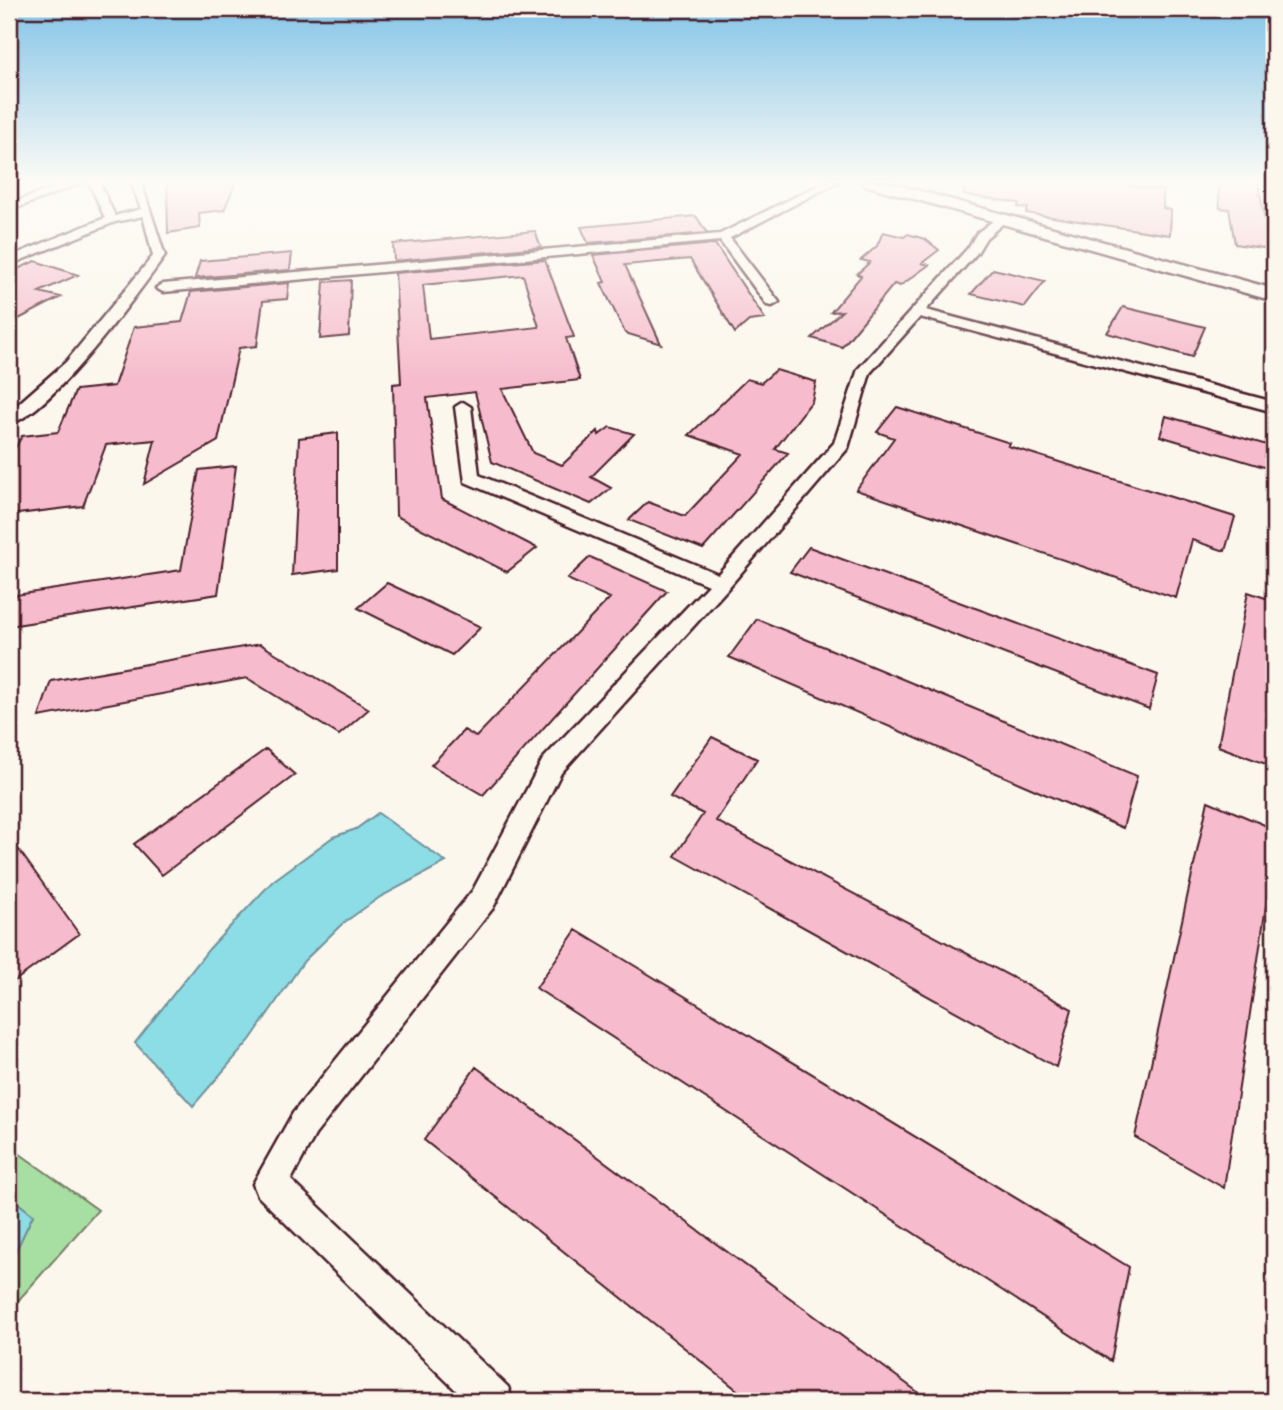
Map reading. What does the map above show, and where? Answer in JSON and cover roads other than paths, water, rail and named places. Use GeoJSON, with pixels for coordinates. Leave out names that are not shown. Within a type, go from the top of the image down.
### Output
{"type":"FeatureCollection","features":[{"type":"Feature","properties":{"kind":"main road"},"geometry":{"type":"LineString","coordinates":[[1102,248],[1274,295]]}},
{"type":"Feature","properties":{"kind":"street"},"geometry":{"type":"LineString","coordinates":[[9,261],[42,248]]}},
{"type":"Feature","properties":{"kind":"street"},"geometry":{"type":"LineString","coordinates":[[9,419],[32,404],[82,352],[159,257],[157,248]]}},
{"type":"Feature","properties":{"kind":"street"},"geometry":{"type":"LineString","coordinates":[[163,288],[604,248]]}},
{"type":"Feature","properties":{"kind":"street"},"geometry":{"type":"LineString","coordinates":[[731,248],[772,302]]}},
{"type":"Feature","properties":{"kind":"street"},"geometry":{"type":"LineString","coordinates":[[494,1401],[270,1184],[304,1124],[483,899],[552,766],[721,583],[842,444],[863,372],[974,248]]}},
{"type":"Feature","properties":{"kind":"street"},"geometry":{"type":"LineString","coordinates":[[918,312],[1274,407]]}},
{"type":"Feature","properties":{"kind":"street"},"geometry":{"type":"LineString","coordinates":[[59,349],[82,352]]}},
{"type":"Feature","properties":{"kind":"street"},"geometry":{"type":"LineString","coordinates":[[463,408],[471,478],[721,583]]}},
{"type":"Feature","properties":{"kind":"water"},"geometry":{"type":"Polygon","coordinates":[[[378,813],[446,862],[380,897],[342,924],[304,961],[250,1040],[193,1106],[135,1043],[209,949],[273,881],[333,837],[356,829],[378,813]]]}},
{"type":"Feature","properties":{"kind":"water"},"geometry":{"type":"Polygon","coordinates":[[[9,1196],[33,1215],[9,1265],[9,1196]]]}}]}
